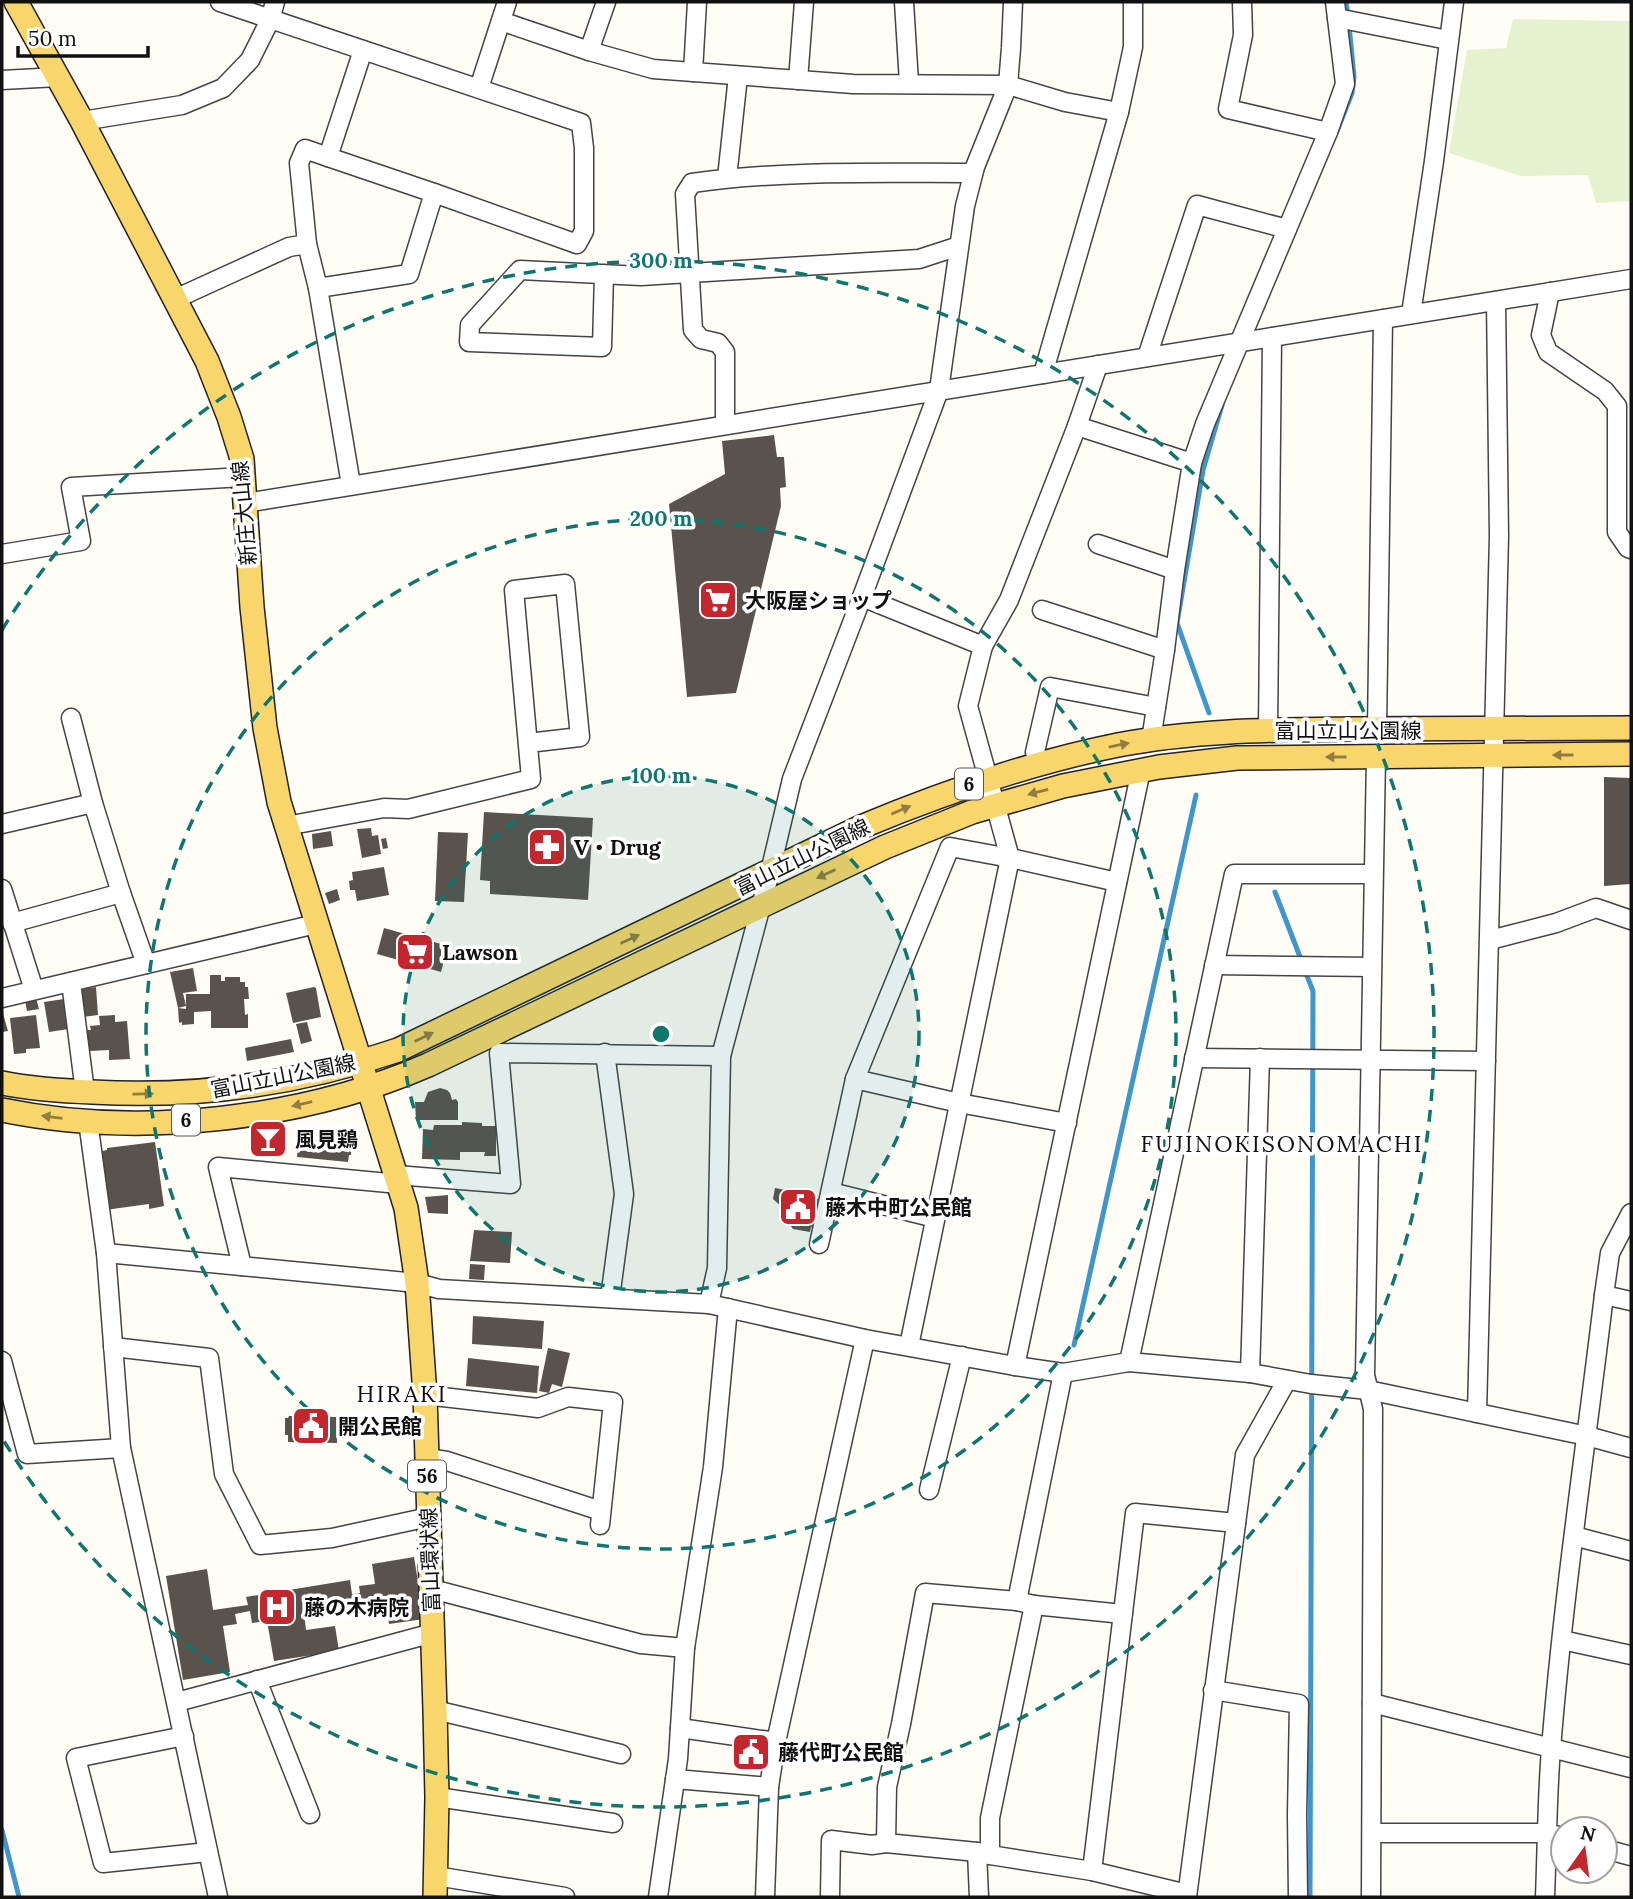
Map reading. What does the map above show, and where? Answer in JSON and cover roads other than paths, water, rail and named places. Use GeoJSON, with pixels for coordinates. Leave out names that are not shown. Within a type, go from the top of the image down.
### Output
{"type":"FeatureCollection","features":[{"type":"Feature","properties":{"kind":"main road","name":"新庄大山線"},"geometry":{"type":"LineString","coordinates":[[16,2],[176,299],[207,361],[229,417],[242,459],[252,607],[265,727],[279,802],[361,1062]]}},
{"type":"Feature","properties":{"kind":"main road","name":"富山立山公園線"},"geometry":{"type":"LineString","coordinates":[[2,1083],[48,1090],[125,1094],[182,1093],[235,1088],[321,1073],[361,1062],[398,1050],[861,827],[989,778],[1119,745],[1186,736],[1268,730],[1631,728]]}},
{"type":"Feature","properties":{"kind":"main road","name":"富山立山公園線"},"geometry":{"type":"LineString","coordinates":[[2,1110],[88,1121],[169,1121],[230,1116],[296,1106],[368,1087],[428,1065],[761,905],[931,827],[1063,786],[1141,770],[1237,758],[1631,754]]}},
{"type":"Feature","properties":{"kind":"main road","name":"富山環状線"},"geometry":{"type":"LineString","coordinates":[[361,1062],[407,1209],[417,1283],[425,1395],[432,1589],[437,1797],[436,1887]]}},
{"type":"Feature","properties":{"kind":"street"},"geometry":{"type":"LineString","coordinates":[[220,2],[581,123],[584,148],[584,231],[577,244],[434,192],[304,149],[299,163],[307,244],[318,288],[351,485]]}},
{"type":"Feature","properties":{"kind":"street"},"geometry":{"type":"LineString","coordinates":[[82,121],[182,106],[223,88],[250,60],[270,20],[275,2]]}},
{"type":"Feature","properties":{"kind":"street"},"geometry":{"type":"LineString","coordinates":[[479,88],[508,2]]}},
{"type":"Feature","properties":{"kind":"street"},"geometry":{"type":"LineString","coordinates":[[589,51],[606,2]]}},
{"type":"Feature","properties":{"kind":"street"},"geometry":{"type":"LineString","coordinates":[[693,72],[697,2]]}},
{"type":"Feature","properties":{"kind":"street"},"geometry":{"type":"LineString","coordinates":[[798,80],[804,2]]}},
{"type":"Feature","properties":{"kind":"street"},"geometry":{"type":"LineString","coordinates":[[904,2],[909,83]]}},
{"type":"Feature","properties":{"kind":"street"},"geometry":{"type":"LineString","coordinates":[[709,1304],[717,1268],[721,1056],[792,779],[939,390],[965,206],[973,173],[1007,85],[1013,2]]}},
{"type":"Feature","properties":{"kind":"street"},"geometry":{"type":"LineString","coordinates":[[1043,374],[1119,112],[1132,47],[1133,2]]}},
{"type":"Feature","properties":{"kind":"street"},"geometry":{"type":"LineString","coordinates":[[1242,2],[1243,35],[1228,109],[1328,132]]}},
{"type":"Feature","properties":{"kind":"street"},"geometry":{"type":"LineString","coordinates":[[1411,314],[1454,2]]}},
{"type":"Feature","properties":{"kind":"street"},"geometry":{"type":"LineString","coordinates":[[1151,740],[1192,463],[1205,424],[1328,132],[1345,84],[1336,10],[1448,40]]}},
{"type":"Feature","properties":{"kind":"street"},"geometry":{"type":"LineString","coordinates":[[501,22],[653,69],[853,84],[1007,85],[1065,102],[1119,112]]}},
{"type":"Feature","properties":{"kind":"street"},"geometry":{"type":"LineString","coordinates":[[328,158],[363,50]]}},
{"type":"Feature","properties":{"kind":"street"},"geometry":{"type":"LineString","coordinates":[[727,178],[738,76]]}},
{"type":"Feature","properties":{"kind":"street"},"geometry":{"type":"LineString","coordinates":[[2,80],[58,77]]}},
{"type":"Feature","properties":{"kind":"street"},"geometry":{"type":"LineString","coordinates":[[725,424],[725,352],[718,343],[701,339],[693,330],[685,194],[692,183],[727,178],[827,173],[973,173]]}},
{"type":"Feature","properties":{"kind":"street"},"geometry":{"type":"LineString","coordinates":[[318,288],[409,274],[434,192]]}},
{"type":"Feature","properties":{"kind":"street"},"geometry":{"type":"LineString","coordinates":[[1147,357],[1197,205],[1287,229]]}},
{"type":"Feature","properties":{"kind":"street"},"geometry":{"type":"LineString","coordinates":[[176,299],[289,247],[307,244]]}},
{"type":"Feature","properties":{"kind":"street"},"geometry":{"type":"LineString","coordinates":[[604,274],[602,347],[469,342],[470,325],[520,270],[604,274],[641,276],[919,259],[959,246]]}},
{"type":"Feature","properties":{"kind":"street"},"geometry":{"type":"LineString","coordinates":[[245,503],[1631,279]]}},
{"type":"Feature","properties":{"kind":"street"},"geometry":{"type":"LineString","coordinates":[[1550,292],[1541,335],[1548,352],[1605,391],[1617,406],[1617,532],[1631,549]]}},
{"type":"Feature","properties":{"kind":"street"},"geometry":{"type":"LineString","coordinates":[[1478,1413],[1499,536],[1496,300]]}},
{"type":"Feature","properties":{"kind":"street"},"geometry":{"type":"LineString","coordinates":[[1377,729],[1383,319]]}},
{"type":"Feature","properties":{"kind":"street"},"geometry":{"type":"LineString","coordinates":[[1268,730],[1272,337]]}},
{"type":"Feature","properties":{"kind":"street"},"geometry":{"type":"LineString","coordinates":[[909,1346],[1010,858],[968,706],[983,646],[1009,600],[1098,365]]}},
{"type":"Feature","properties":{"kind":"street"},"geometry":{"type":"LineString","coordinates":[[1077,426],[1192,463]]}},
{"type":"Feature","properties":{"kind":"street"},"geometry":{"type":"LineString","coordinates":[[2,554],[81,541],[71,487],[243,477]]}},
{"type":"Feature","properties":{"kind":"street"},"geometry":{"type":"LineString","coordinates":[[1098,544],[1175,570]]}},
{"type":"Feature","properties":{"kind":"street"},"geometry":{"type":"LineString","coordinates":[[286,826],[384,808],[408,808],[531,779],[514,590],[565,584],[580,737],[528,743]]}},
{"type":"Feature","properties":{"kind":"street"},"geometry":{"type":"LineString","coordinates":[[862,597],[983,646]]}},
{"type":"Feature","properties":{"kind":"street"},"geometry":{"type":"LineString","coordinates":[[1042,610],[1165,650]]}},
{"type":"Feature","properties":{"kind":"street"},"geometry":{"type":"LineString","coordinates":[[1038,764],[1035,752],[1050,687],[1156,707]]}},
{"type":"Feature","properties":{"kind":"street"},"geometry":{"type":"LineString","coordinates":[[71,718],[93,803],[146,964]]}},
{"type":"Feature","properties":{"kind":"street"},"geometry":{"type":"LineString","coordinates":[[1371,1897],[1373,1409],[1365,1375],[1376,757]]}},
{"type":"Feature","properties":{"kind":"street"},"geometry":{"type":"LineString","coordinates":[[1016,1366],[1141,770]]}},
{"type":"Feature","properties":{"kind":"street"},"geometry":{"type":"LineString","coordinates":[[2,824],[93,803]]}},
{"type":"Feature","properties":{"kind":"street"},"geometry":{"type":"LineString","coordinates":[[819,1244],[855,1079],[950,847],[1117,882]]}},
{"type":"Feature","properties":{"kind":"street"},"geometry":{"type":"LineString","coordinates":[[1129,1362],[1234,874],[1373,874]]}},
{"type":"Feature","properties":{"kind":"street"},"geometry":{"type":"LineString","coordinates":[[2,889],[34,990]]}},
{"type":"Feature","properties":{"kind":"street"},"geometry":{"type":"LineString","coordinates":[[12,923],[121,893]]}},
{"type":"Feature","properties":{"kind":"street"},"geometry":{"type":"LineString","coordinates":[[1490,940],[1556,923],[1596,908],[1631,920]]}},
{"type":"Feature","properties":{"kind":"street"},"geometry":{"type":"LineString","coordinates":[[2,998],[316,924]]}},
{"type":"Feature","properties":{"kind":"street"},"geometry":{"type":"LineString","coordinates":[[1214,965],[1372,967]]}},
{"type":"Feature","properties":{"kind":"street"},"geometry":{"type":"LineString","coordinates":[[71,982],[85,1092]]}},
{"type":"Feature","properties":{"kind":"street"},"geometry":{"type":"LineString","coordinates":[[242,1266],[218,1167],[397,1180],[511,1184],[499,1053],[721,1056]]}},
{"type":"Feature","properties":{"kind":"street"},"geometry":{"type":"LineString","coordinates":[[605,1053],[624,1194],[610,1298]]}},
{"type":"Feature","properties":{"kind":"street"},"geometry":{"type":"LineString","coordinates":[[1195,1058],[1486,1061]]}},
{"type":"Feature","properties":{"kind":"street"},"geometry":{"type":"LineString","coordinates":[[1250,1373],[1260,1058]]}},
{"type":"Feature","properties":{"kind":"street"},"geometry":{"type":"LineString","coordinates":[[855,1079],[959,1103],[1067,1123]]}},
{"type":"Feature","properties":{"kind":"street"},"geometry":{"type":"LineString","coordinates":[[88,1121],[106,1253],[121,1448],[218,1897]]}},
{"type":"Feature","properties":{"kind":"street"},"geometry":{"type":"LineString","coordinates":[[831,1192],[935,1218]]}},
{"type":"Feature","properties":{"kind":"street"},"geometry":{"type":"LineString","coordinates":[[1554,1815],[1551,1748],[1604,1295],[1610,1253],[1631,1213]]}},
{"type":"Feature","properties":{"kind":"street"},"geometry":{"type":"LineString","coordinates":[[106,1253],[417,1283],[439,1289],[709,1304],[865,1339],[1063,1373],[1129,1362],[1250,1373],[1311,1384],[1368,1390],[1587,1436],[1631,1448]]}},
{"type":"Feature","properties":{"kind":"street"},"geometry":{"type":"LineString","coordinates":[[1604,1295],[1631,1301]]}},
{"type":"Feature","properties":{"kind":"street"},"geometry":{"type":"LineString","coordinates":[[659,1897],[675,1779],[685,1648],[713,1467],[727,1308]]}},
{"type":"Feature","properties":{"kind":"street"},"geometry":{"type":"LineString","coordinates":[[765,1897],[769,1787],[776,1742],[865,1339]]}},
{"type":"Feature","properties":{"kind":"street"},"geometry":{"type":"LineString","coordinates":[[113,1347],[209,1358],[223,1474],[260,1545],[332,1538],[429,1517]]}},
{"type":"Feature","properties":{"kind":"street"},"geometry":{"type":"LineString","coordinates":[[929,1490],[962,1356]]}},
{"type":"Feature","properties":{"kind":"street"},"geometry":{"type":"LineString","coordinates":[[2,1362],[27,1454],[121,1448]]}},
{"type":"Feature","properties":{"kind":"street"},"geometry":{"type":"LineString","coordinates":[[979,1897],[983,1853],[1063,1373]]}},
{"type":"Feature","properties":{"kind":"street"},"geometry":{"type":"LineString","coordinates":[[830,1897],[831,1840],[983,1853],[1092,1871],[1187,1896],[1245,1455],[1287,1380]]}},
{"type":"Feature","properties":{"kind":"street"},"geometry":{"type":"LineString","coordinates":[[425,1395],[538,1408],[568,1397],[613,1402],[601,1518],[447,1461],[427,1458]]}},
{"type":"Feature","properties":{"kind":"street"},"geometry":{"type":"LineString","coordinates":[[1092,1871],[1135,1513],[1236,1523]]}},
{"type":"Feature","properties":{"kind":"street"},"geometry":{"type":"LineString","coordinates":[[1574,1536],[1631,1551]]}},
{"type":"Feature","properties":{"kind":"street"},"geometry":{"type":"LineString","coordinates":[[432,1589],[641,1644],[685,1648]]}},
{"type":"Feature","properties":{"kind":"street"},"geometry":{"type":"LineString","coordinates":[[886,1843],[887,1787],[925,1593],[1123,1614]]}},
{"type":"Feature","properties":{"kind":"street"},"geometry":{"type":"LineString","coordinates":[[177,1702],[433,1633]]}},
{"type":"Feature","properties":{"kind":"street"},"geometry":{"type":"LineString","coordinates":[[1562,1640],[1631,1656]]}},
{"type":"Feature","properties":{"kind":"street"},"geometry":{"type":"LineString","coordinates":[[257,1680],[310,1814]]}},
{"type":"Feature","properties":{"kind":"street"},"geometry":{"type":"LineString","coordinates":[[1213,1690],[1299,1704],[1298,1897]]}},
{"type":"Feature","properties":{"kind":"street"},"geometry":{"type":"LineString","coordinates":[[1372,1703],[1631,1768]]}},
{"type":"Feature","properties":{"kind":"street"},"geometry":{"type":"LineString","coordinates":[[435,1710],[621,1754]]}},
{"type":"Feature","properties":{"kind":"street"},"geometry":{"type":"LineString","coordinates":[[680,1728],[776,1742]]}},
{"type":"Feature","properties":{"kind":"street"},"geometry":{"type":"LineString","coordinates":[[184,1736],[76,1758],[103,1863],[208,1852]]}},
{"type":"Feature","properties":{"kind":"street"},"geometry":{"type":"LineString","coordinates":[[675,1779],[769,1787]]}},
{"type":"Feature","properties":{"kind":"street"},"geometry":{"type":"LineString","coordinates":[[437,1797],[613,1823]]}},
{"type":"Feature","properties":{"kind":"street"},"geometry":{"type":"LineString","coordinates":[[1372,1833],[1549,1835]]}},
{"type":"Feature","properties":{"kind":"street"},"geometry":{"type":"LineString","coordinates":[[1545,1897],[1549,1872]]}},
{"type":"Feature","properties":{"kind":"street"},"geometry":{"type":"LineString","coordinates":[[436,1887],[565,1897]]}},
{"type":"Feature","properties":{"kind":"waterway"},"geometry":{"type":"LineString","coordinates":[[1346,2],[1348,16]]}},
{"type":"Feature","properties":{"kind":"waterway"},"geometry":{"type":"LineString","coordinates":[[1337,131],[1352,93],[1354,77],[1349,25]]}},
{"type":"Feature","properties":{"kind":"waterway"},"geometry":{"type":"LineString","coordinates":[[1209,713],[1177,623],[1203,470],[1222,405]]}},
{"type":"Feature","properties":{"kind":"waterway"},"geometry":{"type":"LineString","coordinates":[[1074,1345],[1196,795]]}},
{"type":"Feature","properties":{"kind":"waterway"},"geometry":{"type":"LineString","coordinates":[[1275,892],[1302,962]]}},
{"type":"Feature","properties":{"kind":"waterway"},"geometry":{"type":"LineString","coordinates":[[1305,971],[1313,991],[1310,1897]]}},
{"type":"Feature","properties":{"kind":"waterway"},"geometry":{"type":"LineString","coordinates":[[2,1830],[19,1897]]}},
{"type":"Feature","properties":{"kind":"place","name":"大阪屋ショップ"},"geometry":{"type":"Point","coordinates":[718,600]}},
{"type":"Feature","properties":{"kind":"place","name":"V・Drug"},"geometry":{"type":"Point","coordinates":[547,847]}},
{"type":"Feature","properties":{"kind":"place","name":"Lawson"},"geometry":{"type":"Point","coordinates":[415,952]}},
{"type":"Feature","properties":{"kind":"place","name":"風見鶏"},"geometry":{"type":"Point","coordinates":[268,1139]}},
{"type":"Feature","properties":{"kind":"place","name":"藤木中町公民館"},"geometry":{"type":"Point","coordinates":[798,1207]}},
{"type":"Feature","properties":{"kind":"place","name":"開公民館"},"geometry":{"type":"Point","coordinates":[311,1426]}},
{"type":"Feature","properties":{"kind":"place","name":"藤の木病院"},"geometry":{"type":"Point","coordinates":[277,1607]}},
{"type":"Feature","properties":{"kind":"place","name":"藤代町公民館"},"geometry":{"type":"Point","coordinates":[751,1752]}},
{"type":"Feature","properties":{"kind":"district","name":"FUJINOKISONOMACHI"},"geometry":{"type":"Point","coordinates":[1282,1143]}},
{"type":"Feature","properties":{"kind":"district","name":"HIRAKI"},"geometry":{"type":"Point","coordinates":[402,1393]}}]}
